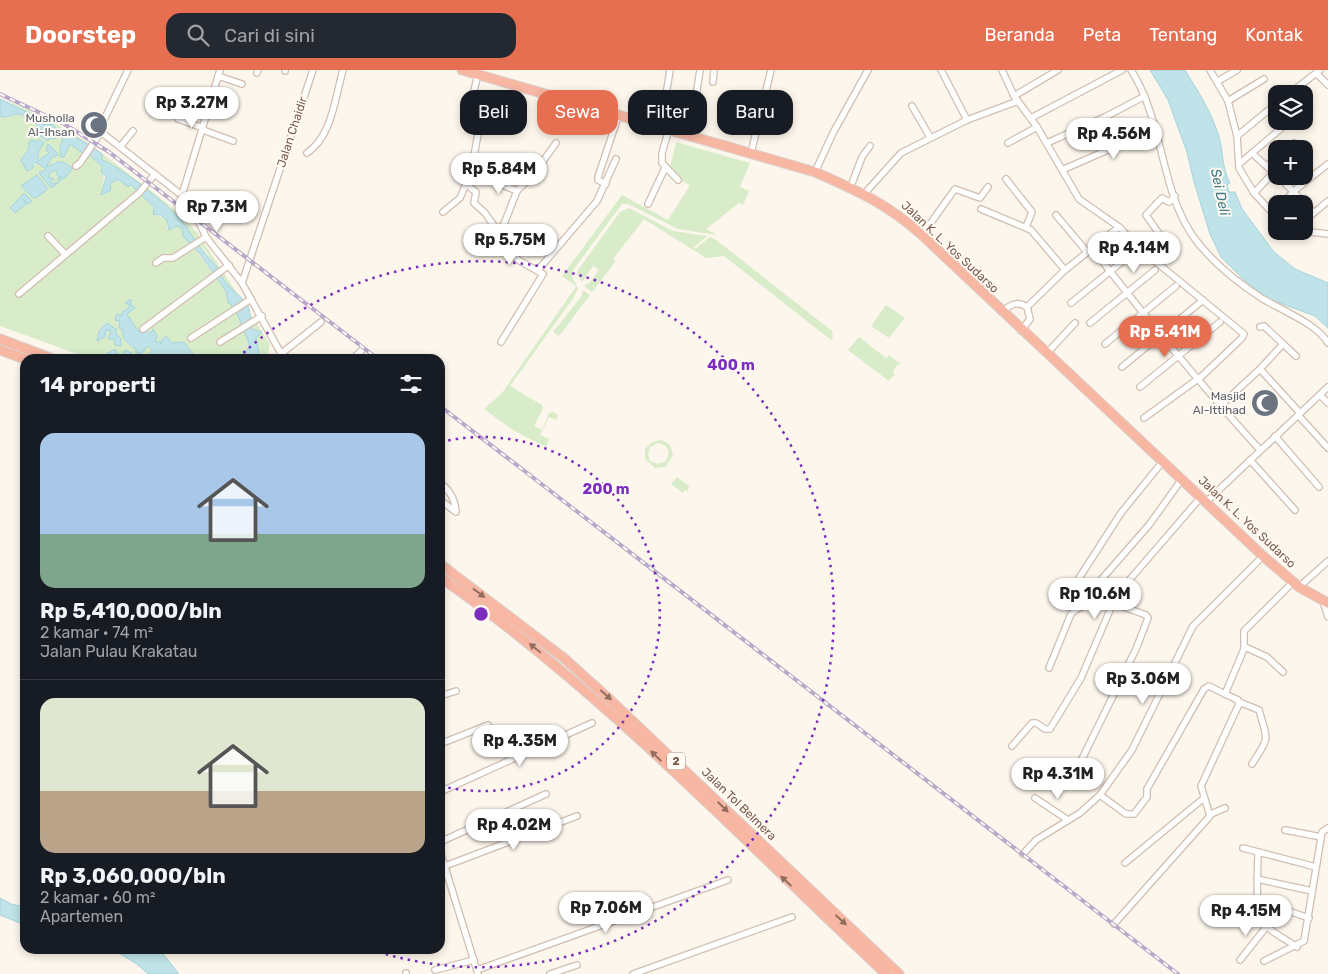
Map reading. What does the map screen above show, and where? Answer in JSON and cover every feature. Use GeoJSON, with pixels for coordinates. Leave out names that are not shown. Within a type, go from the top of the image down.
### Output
{"type":"FeatureCollection","features":[{"type":"Feature","properties":{"kind":"highway","name":"Jalan K. L. Yos Sudarso"},"geometry":{"type":"LineString","coordinates":[[462,70],[537,91]]}},
{"type":"Feature","properties":{"kind":"highway","name":"Jalan K. L. Yos Sudarso"},"geometry":{"type":"LineString","coordinates":[[618,114],[628,117]]}},
{"type":"Feature","properties":{"kind":"highway","name":"Jalan K. L. Yos Sudarso"},"geometry":{"type":"LineString","coordinates":[[690,135],[815,172],[851,186],[895,212],[922,235],[1021,331],[1047,353],[1263,556],[1298,586],[1326,602]]}},
{"type":"Feature","properties":{"kind":"highway"},"geometry":{"type":"LineString","coordinates":[[0,339],[40,354]]}},
{"type":"Feature","properties":{"kind":"highway"},"geometry":{"type":"LineString","coordinates":[[0,350],[20,357]]}},
{"type":"Feature","properties":{"kind":"highway","name":"Jalan Tol Belmera"},"geometry":{"type":"LineString","coordinates":[[445,568],[550,648],[606,696],[899,974]]}},
{"type":"Feature","properties":{"kind":"highway","name":"Jalan Tol Belmera"},"geometry":{"type":"LineString","coordinates":[[445,581],[516,633],[599,702],[886,974]]}},
{"type":"Feature","properties":{"kind":"street"},"geometry":{"type":"LineString","coordinates":[[76,166],[102,132],[102,124],[128,70]]}},
{"type":"Feature","properties":{"kind":"street","name":"Jalan Chaidir"},"geometry":{"type":"LineString","coordinates":[[242,283],[313,70]]}},
{"type":"Feature","properties":{"kind":"street"},"geometry":{"type":"LineString","coordinates":[[307,153],[316,146],[325,133],[343,70]]}},
{"type":"Feature","properties":{"kind":"street"},"geometry":{"type":"LineString","coordinates":[[668,90],[670,70]]}},
{"type":"Feature","properties":{"kind":"street"},"geometry":{"type":"LineString","coordinates":[[697,90],[700,70],[707,70]]}},
{"type":"Feature","properties":{"kind":"street"},"geometry":{"type":"LineString","coordinates":[[713,82],[714,70]]}},
{"type":"Feature","properties":{"kind":"street"},"geometry":{"type":"LineString","coordinates":[[751,153],[771,70]]}},
{"type":"Feature","properties":{"kind":"street"},"geometry":{"type":"LineString","coordinates":[[815,172],[833,133],[868,70]]}},
{"type":"Feature","properties":{"kind":"street"},"geometry":{"type":"LineString","coordinates":[[941,70],[967,120]]}},
{"type":"Feature","properties":{"kind":"street"},"geometry":{"type":"LineString","coordinates":[[1002,70],[1016,99],[1037,126],[1079,199],[1118,227],[1139,248],[1244,336],[1202,376],[1195,379],[1144,418]]}},
{"type":"Feature","properties":{"kind":"street"},"geometry":{"type":"LineString","coordinates":[[865,194],[895,158],[930,137],[1016,99],[1058,70]]}},
{"type":"Feature","properties":{"kind":"street"},"geometry":{"type":"LineString","coordinates":[[1031,118],[1122,70]]}},
{"type":"Feature","properties":{"kind":"street"},"geometry":{"type":"LineString","coordinates":[[1130,70],[1145,96],[1175,196],[1193,236],[1206,254],[1261,297],[1316,329],[1328,343]]}},
{"type":"Feature","properties":{"kind":"street"},"geometry":{"type":"LineString","coordinates":[[1210,70],[1228,101],[1237,136],[1239,168],[1254,193],[1268,207]]}},
{"type":"Feature","properties":{"kind":"street"},"geometry":{"type":"LineString","coordinates":[[1218,81],[1237,70]]}},
{"type":"Feature","properties":{"kind":"street"},"geometry":{"type":"LineString","coordinates":[[1300,85],[1318,71],[1328,85]]}},
{"type":"Feature","properties":{"kind":"street"},"geometry":{"type":"LineString","coordinates":[[182,195],[219,73],[242,84]]}},
{"type":"Feature","properties":{"kind":"street"},"geometry":{"type":"LineString","coordinates":[[443,212],[456,203],[467,185],[471,172],[478,134],[472,94],[478,74]]}},
{"type":"Feature","properties":{"kind":"street"},"geometry":{"type":"LineString","coordinates":[[1228,101],[1264,79]]}},
{"type":"Feature","properties":{"kind":"street"},"geometry":{"type":"LineString","coordinates":[[1047,143],[1105,117],[1145,96]]}},
{"type":"Feature","properties":{"kind":"street"},"geometry":{"type":"LineString","coordinates":[[912,106],[930,137]]}},
{"type":"Feature","properties":{"kind":"street"},"geometry":{"type":"LineString","coordinates":[[1237,136],[1268,111]]}},
{"type":"Feature","properties":{"kind":"street"},"geometry":{"type":"LineString","coordinates":[[178,119],[233,141]]}},
{"type":"Feature","properties":{"kind":"street"},"geometry":{"type":"LineString","coordinates":[[1008,143],[1037,126]]}},
{"type":"Feature","properties":{"kind":"street"},"geometry":{"type":"LineString","coordinates":[[1062,170],[1156,129]]}},
{"type":"Feature","properties":{"kind":"street"},"geometry":{"type":"LineString","coordinates":[[1239,164],[1280,130]]}},
{"type":"Feature","properties":{"kind":"street"},"geometry":{"type":"LineString","coordinates":[[120,147],[133,131]]}},
{"type":"Feature","properties":{"kind":"street"},"geometry":{"type":"LineString","coordinates":[[102,132],[182,195],[194,207],[206,237],[227,267],[242,283],[282,354]]}},
{"type":"Feature","properties":{"kind":"street"},"geometry":{"type":"LineString","coordinates":[[606,184],[599,181],[598,177],[611,135]]}},
{"type":"Feature","properties":{"kind":"street"},"geometry":{"type":"LineString","coordinates":[[664,135],[662,164],[678,180]]}},
{"type":"Feature","properties":{"kind":"street"},"geometry":{"type":"LineString","coordinates":[[496,232],[504,224],[517,192],[536,172],[556,142]]}},
{"type":"Feature","properties":{"kind":"street"},"geometry":{"type":"LineString","coordinates":[[851,186],[862,158],[870,146]]}},
{"type":"Feature","properties":{"kind":"street"},"geometry":{"type":"LineString","coordinates":[[1252,154],[1267,166]]}},
{"type":"Feature","properties":{"kind":"street"},"geometry":{"type":"LineString","coordinates":[[538,270],[591,209],[606,184],[616,159]]}},
{"type":"Feature","properties":{"kind":"street"},"geometry":{"type":"LineString","coordinates":[[1290,195],[1328,164]]}},
{"type":"Feature","properties":{"kind":"street"},"geometry":{"type":"LineString","coordinates":[[648,204],[665,168]]}},
{"type":"Feature","properties":{"kind":"street"},"geometry":{"type":"LineString","coordinates":[[471,172],[517,192]]}},
{"type":"Feature","properties":{"kind":"street"},"geometry":{"type":"LineString","coordinates":[[19,294],[64,254],[139,194],[155,174]]}},
{"type":"Feature","properties":{"kind":"street"},"geometry":{"type":"LineString","coordinates":[[1006,178],[1032,212],[1026,227]]}},
{"type":"Feature","properties":{"kind":"street"},"geometry":{"type":"LineString","coordinates":[[1254,193],[1268,181]]}},
{"type":"Feature","properties":{"kind":"street"},"geometry":{"type":"LineString","coordinates":[[467,185],[476,192],[473,202],[485,213],[496,232],[508,244],[518,260],[538,270],[542,276],[501,342]]}},
{"type":"Feature","properties":{"kind":"street"},"geometry":{"type":"LineString","coordinates":[[1288,185],[1298,195]]}},
{"type":"Feature","properties":{"kind":"street"},"geometry":{"type":"LineString","coordinates":[[922,235],[955,189],[980,198],[988,187]]}},
{"type":"Feature","properties":{"kind":"street"},"geometry":{"type":"LineString","coordinates":[[1146,252],[1160,235],[1146,215],[1162,198],[1169,202],[1175,196]]}},
{"type":"Feature","properties":{"kind":"street"},"geometry":{"type":"LineString","coordinates":[[1313,212],[1328,201]]}},
{"type":"Feature","properties":{"kind":"street"},"geometry":{"type":"LineString","coordinates":[[981,209],[1026,227],[1065,270]]}},
{"type":"Feature","properties":{"kind":"street"},"geometry":{"type":"LineString","coordinates":[[1056,215],[1109,271],[1195,379],[1260,450]]}},
{"type":"Feature","properties":{"kind":"street"},"geometry":{"type":"LineString","coordinates":[[1027,307],[1065,270],[1118,227]]}},
{"type":"Feature","properties":{"kind":"street"},"geometry":{"type":"LineString","coordinates":[[1313,232],[1328,234]]}},
{"type":"Feature","properties":{"kind":"street"},"geometry":{"type":"LineString","coordinates":[[48,236],[64,254]]}},
{"type":"Feature","properties":{"kind":"street"},"geometry":{"type":"LineString","coordinates":[[156,263],[164,258],[173,258],[206,237]]}},
{"type":"Feature","properties":{"kind":"street"},"geometry":{"type":"LineString","coordinates":[[1071,303],[1139,248]]}},
{"type":"Feature","properties":{"kind":"street"},"geometry":{"type":"LineString","coordinates":[[143,330],[227,267]]}},
{"type":"Feature","properties":{"kind":"street"},"geometry":{"type":"LineString","coordinates":[[1090,323],[1155,270]]}},
{"type":"Feature","properties":{"kind":"street"},"geometry":{"type":"LineString","coordinates":[[1105,344],[1176,286]]}},
{"type":"Feature","properties":{"kind":"street"},"geometry":{"type":"LineString","coordinates":[[191,338],[250,300]]}},
{"type":"Feature","properties":{"kind":"street"},"geometry":{"type":"LineString","coordinates":[[1122,367],[1203,300]]}},
{"type":"Feature","properties":{"kind":"street"},"geometry":{"type":"LineString","coordinates":[[1002,312],[1014,304],[1023,304],[1027,307],[1030,319],[1021,331]]}},
{"type":"Feature","properties":{"kind":"street"},"geometry":{"type":"LineString","coordinates":[[220,342],[262,316]]}},
{"type":"Feature","properties":{"kind":"street"},"geometry":{"type":"LineString","coordinates":[[285,354],[321,322]]}},
{"type":"Feature","properties":{"kind":"street"},"geometry":{"type":"LineString","coordinates":[[1140,387],[1220,322]]}},
{"type":"Feature","properties":{"kind":"street"},"geometry":{"type":"LineString","coordinates":[[1047,353],[1075,323]]}},
{"type":"Feature","properties":{"kind":"street"},"geometry":{"type":"LineString","coordinates":[[1260,327],[1264,326],[1296,356]]}},
{"type":"Feature","properties":{"kind":"street"},"geometry":{"type":"LineString","coordinates":[[1220,406],[1260,369],[1283,344]]}},
{"type":"Feature","properties":{"kind":"street"},"geometry":{"type":"LineString","coordinates":[[358,354],[362,350]]}},
{"type":"Feature","properties":{"kind":"street"},"geometry":{"type":"LineString","coordinates":[[1260,369],[1328,448]]}},
{"type":"Feature","properties":{"kind":"street"},"geometry":{"type":"LineString","coordinates":[[1012,746],[1032,723],[1036,723],[1045,729],[1050,729],[1081,678],[1113,603],[1125,584],[1204,500],[1328,387]]}},
{"type":"Feature","properties":{"kind":"street"},"geometry":{"type":"LineString","coordinates":[[1320,395],[1328,403]]}},
{"type":"Feature","properties":{"kind":"street"},"geometry":{"type":"LineString","coordinates":[[1276,436],[1319,487]]}},
{"type":"Feature","properties":{"kind":"street"},"geometry":{"type":"LineString","coordinates":[[1250,460],[1295,510]]}},
{"type":"Feature","properties":{"kind":"street"},"geometry":{"type":"LineString","coordinates":[[1065,600],[1121,513],[1163,461]]}},
{"type":"Feature","properties":{"kind":"street"},"geometry":{"type":"LineString","coordinates":[[1049,668],[1071,614],[1077,609],[1090,604],[1100,581],[1149,524],[1182,479]]}},
{"type":"Feature","properties":{"kind":"street"},"geometry":{"type":"LineString","coordinates":[[445,487],[455,501],[456,512],[445,504]]}},
{"type":"Feature","properties":{"kind":"street"},"geometry":{"type":"LineString","coordinates":[[1023,854],[1036,840],[1080,813],[1100,795],[1117,773],[1140,734],[1193,626],[1263,556]]}},
{"type":"Feature","properties":{"kind":"street"},"geometry":{"type":"LineString","coordinates":[[1225,694],[1244,647],[1243,635],[1247,627],[1328,561]]}},
{"type":"Feature","properties":{"kind":"street"},"geometry":{"type":"LineString","coordinates":[[1326,602],[1328,617]]}},
{"type":"Feature","properties":{"kind":"street"},"geometry":{"type":"LineString","coordinates":[[1066,776],[1079,764],[1083,757],[1136,649],[1148,618],[1146,614],[1113,603]]}},
{"type":"Feature","properties":{"kind":"street"},"geometry":{"type":"LineString","coordinates":[[1244,647],[1268,658],[1283,672]]}},
{"type":"Feature","properties":{"kind":"street"},"geometry":{"type":"LineString","coordinates":[[1100,795],[1126,814],[1134,814],[1147,798],[1147,789],[1204,690],[1209,686],[1259,710],[1267,736],[1266,742],[1252,764]]}},
{"type":"Feature","properties":{"kind":"street"},"geometry":{"type":"LineString","coordinates":[[445,694],[456,691]]}},
{"type":"Feature","properties":{"kind":"street"},"geometry":{"type":"LineString","coordinates":[[1211,814],[1201,791],[1202,783],[1239,702]]}},
{"type":"Feature","properties":{"kind":"street"},"geometry":{"type":"LineString","coordinates":[[445,790],[592,723]]}},
{"type":"Feature","properties":{"kind":"street"},"geometry":{"type":"LineString","coordinates":[[445,742],[488,726]]}},
{"type":"Feature","properties":{"kind":"street"},"geometry":{"type":"LineString","coordinates":[[445,840],[546,794]]}},
{"type":"Feature","properties":{"kind":"street"},"geometry":{"type":"LineString","coordinates":[[1035,798],[1068,820]]}},
{"type":"Feature","properties":{"kind":"street"},"geometry":{"type":"LineString","coordinates":[[1125,864],[1204,798]]}},
{"type":"Feature","properties":{"kind":"street"},"geometry":{"type":"LineString","coordinates":[[1114,924],[1211,814],[1225,808]]}},
{"type":"Feature","properties":{"kind":"street"},"geometry":{"type":"LineString","coordinates":[[576,816],[445,866],[478,972],[728,880]]}},
{"type":"Feature","properties":{"kind":"street"},"geometry":{"type":"LineString","coordinates":[[1264,961],[1297,947],[1304,941],[1322,832],[1328,828]]}},
{"type":"Feature","properties":{"kind":"street"},"geometry":{"type":"LineString","coordinates":[[1285,830],[1321,837]]}},
{"type":"Feature","properties":{"kind":"street"},"geometry":{"type":"LineString","coordinates":[[1243,848],[1316,867]]}},
{"type":"Feature","properties":{"kind":"street"},"geometry":{"type":"LineString","coordinates":[[1258,852],[1257,880],[1260,917],[1267,926],[1297,947]]}},
{"type":"Feature","properties":{"kind":"street"},"geometry":{"type":"LineString","coordinates":[[1257,880],[1312,891]]}},
{"type":"Feature","properties":{"kind":"street"},"geometry":{"type":"LineString","coordinates":[[1259,901],[1309,918]]}},
{"type":"Feature","properties":{"kind":"street"},"geometry":{"type":"LineString","coordinates":[[633,974],[792,917]]}},
{"type":"Feature","properties":{"kind":"street"},"geometry":{"type":"LineString","coordinates":[[1240,960],[1267,926]]}},
{"type":"Feature","properties":{"kind":"street"},"geometry":{"type":"LineString","coordinates":[[435,970],[474,960]]}},
{"type":"Feature","properties":{"kind":"street"},"geometry":{"type":"LineString","coordinates":[[550,974],[577,965]]}},
{"type":"Feature","properties":{"kind":"green space"},"geometry":{"type":"Polygon","coordinates":[[[0,97],[42,116],[87,142],[168,204],[196,231],[239,296],[248,303],[251,315],[270,344],[268,354],[258,354],[247,304],[229,288],[207,253],[188,232],[189,230],[114,165],[102,160],[86,143],[68,133],[58,132],[22,112],[22,109],[0,97]]]}},
{"type":"Feature","properties":{"kind":"green space"},"geometry":{"type":"Polygon","coordinates":[[[19,114],[36,123],[37,132],[49,138],[57,136],[63,140],[62,156],[64,157],[70,144],[96,161],[103,172],[102,189],[116,181],[116,179],[134,188],[145,197],[155,214],[167,220],[167,228],[173,229],[177,226],[182,228],[186,237],[226,291],[228,302],[236,311],[249,343],[249,348],[243,354],[193,354],[184,342],[172,343],[169,340],[162,344],[157,343],[155,340],[157,336],[153,331],[142,333],[141,329],[138,331],[127,314],[132,306],[130,303],[128,303],[130,305],[120,317],[116,317],[116,321],[117,319],[120,321],[124,336],[132,347],[141,352],[148,346],[152,348],[149,354],[77,354],[0,326],[0,116],[8,118],[19,114]],[[35,142],[23,156],[25,166],[31,169],[37,162],[46,169],[40,173],[48,184],[51,184],[48,177],[50,172],[56,170],[61,177],[60,179],[66,177],[55,161],[48,167],[45,166],[52,157],[58,156],[48,145],[46,150],[50,153],[39,162],[38,152],[42,145],[35,142]],[[37,175],[36,197],[46,187],[37,175]],[[110,325],[97,337],[99,339],[105,335],[106,330],[111,331],[109,336],[114,339],[115,345],[121,346],[117,335],[110,325]]]}},
{"type":"Feature","properties":{"kind":"green space"},"geometry":{"type":"Polygon","coordinates":[[[676,142],[750,163],[740,187],[749,191],[743,205],[739,203],[706,229],[717,235],[678,229],[628,204],[622,204],[573,270],[572,276],[578,289],[572,300],[510,386],[542,405],[543,408],[534,426],[542,430],[549,413],[553,412],[558,415],[556,420],[549,417],[540,435],[549,439],[546,447],[511,429],[484,409],[502,393],[575,288],[576,286],[562,276],[622,195],[668,220],[690,185],[682,181],[670,168],[676,142]]]}},
{"type":"Feature","properties":{"kind":"green space"},"geometry":{"type":"Polygon","coordinates":[[[629,208],[673,231],[707,236],[694,247],[695,249],[710,237],[715,239],[832,331],[833,337],[831,340],[724,256],[706,258],[644,219],[613,259],[616,261],[592,292],[584,286],[590,282],[599,270],[593,266],[582,282],[577,274],[578,270],[620,212],[629,208]]]}},
{"type":"Feature","properties":{"kind":"green space"},"geometry":{"type":"Polygon","coordinates":[[[583,290],[590,295],[559,336],[553,332],[581,297],[583,290]]]}},
{"type":"Feature","properties":{"kind":"green space"},"geometry":{"type":"Polygon","coordinates":[[[886,305],[905,318],[889,338],[871,326],[886,305]]]}},
{"type":"Feature","properties":{"kind":"green space"},"geometry":{"type":"Polygon","coordinates":[[[859,337],[886,358],[883,362],[889,355],[901,364],[896,366],[893,372],[895,374],[889,381],[848,350],[859,337]]]}},
{"type":"Feature","properties":{"kind":"green space"},"geometry":{"type":"Polygon","coordinates":[[[662,440],[670,445],[673,455],[665,467],[655,468],[645,459],[645,449],[652,442],[662,440]],[[658,443],[650,447],[648,455],[650,461],[658,464],[666,461],[669,452],[666,446],[658,443]]]}},
{"type":"Feature","properties":{"kind":"green space"},"geometry":{"type":"Polygon","coordinates":[[[677,477],[689,486],[688,491],[685,490],[683,493],[671,484],[677,477]]]}},
{"type":"Feature","properties":{"kind":"water","name":"Sei Deli"},"geometry":{"type":"Polygon","coordinates":[[[1150,70],[1185,70],[1213,119],[1221,143],[1225,171],[1230,183],[1227,185],[1229,192],[1235,192],[1242,209],[1274,252],[1295,269],[1328,283],[1328,328],[1315,316],[1269,299],[1244,280],[1221,257],[1210,234],[1187,152],[1168,100],[1150,70]]]}},
{"type":"Feature","properties":{"kind":"water"},"geometry":{"type":"Polygon","coordinates":[[[0,99],[31,114],[39,122],[46,125],[52,124],[59,132],[76,137],[102,154],[102,160],[135,180],[173,212],[208,257],[220,269],[226,283],[248,306],[252,329],[262,332],[256,338],[259,354],[243,354],[249,348],[249,343],[236,311],[228,302],[226,291],[200,254],[183,236],[182,228],[177,226],[169,230],[167,220],[160,215],[153,214],[154,207],[131,185],[128,187],[118,179],[110,184],[111,190],[101,195],[106,177],[101,171],[102,166],[88,154],[85,155],[70,144],[64,157],[61,157],[60,148],[63,139],[57,136],[55,139],[50,138],[48,141],[34,132],[38,126],[21,114],[6,117],[0,116],[0,99]]]}},
{"type":"Feature","properties":{"kind":"water"},"geometry":{"type":"Polygon","coordinates":[[[39,139],[44,143],[38,152],[38,161],[49,153],[46,150],[48,144],[59,155],[52,157],[46,167],[59,162],[73,168],[66,177],[58,181],[58,178],[61,177],[57,175],[57,170],[50,172],[48,177],[54,179],[50,182],[51,184],[59,182],[51,188],[39,173],[46,169],[36,162],[33,168],[27,171],[21,160],[29,149],[29,142],[32,140],[37,142],[39,139]]]}},
{"type":"Feature","properties":{"kind":"water"},"geometry":{"type":"Polygon","coordinates":[[[37,175],[48,189],[36,198],[32,197],[21,186],[37,175]]]}},
{"type":"Feature","properties":{"kind":"water"},"geometry":{"type":"Polygon","coordinates":[[[24,193],[32,201],[28,204],[23,199],[26,204],[15,213],[10,208],[24,193]]]}},
{"type":"Feature","properties":{"kind":"water"},"geometry":{"type":"Polygon","coordinates":[[[132,300],[130,303],[135,308],[127,314],[138,331],[141,329],[142,333],[146,331],[151,333],[153,329],[157,336],[155,342],[160,342],[161,344],[162,339],[166,336],[172,343],[184,342],[193,354],[149,354],[152,350],[148,346],[141,354],[135,352],[137,350],[126,341],[122,329],[119,328],[120,321],[115,320],[117,314],[121,316],[123,311],[128,309],[130,305],[125,303],[132,300]]]}},
{"type":"Feature","properties":{"kind":"water"},"geometry":{"type":"Polygon","coordinates":[[[107,323],[117,330],[115,332],[121,339],[121,346],[115,345],[114,339],[108,339],[111,331],[106,330],[105,337],[97,341],[99,331],[107,323]]]}},
{"type":"Feature","properties":{"kind":"water"},"geometry":{"type":"Polygon","coordinates":[[[115,349],[118,354],[106,354],[115,349]]]}},
{"type":"Feature","properties":{"kind":"water"},"geometry":{"type":"Polygon","coordinates":[[[125,350],[131,354],[122,354],[125,350]]]}},
{"type":"Feature","properties":{"kind":"water"},"geometry":{"type":"Polygon","coordinates":[[[0,898],[11,904],[20,906],[20,923],[0,915],[0,898]]]}},
{"type":"Feature","properties":{"kind":"water"},"geometry":{"type":"Polygon","coordinates":[[[120,954],[163,954],[179,974],[148,974],[137,964],[120,954]]]}},
{"type":"Feature","properties":{"kind":"railway"},"geometry":{"type":"LineString","coordinates":[[0,94],[64,124],[109,152],[372,354]]}},
{"type":"Feature","properties":{"kind":"railway"},"geometry":{"type":"LineString","coordinates":[[445,410],[1178,974]]}},
{"type":"Feature","properties":{"kind":"place","name":"Musholla Al-Ihsan"},"geometry":{"type":"Point","coordinates":[94,125]}},
{"type":"Feature","properties":{"kind":"place","name":"Masjid Al-Ittihad"},"geometry":{"type":"Point","coordinates":[1265,403]}}]}
